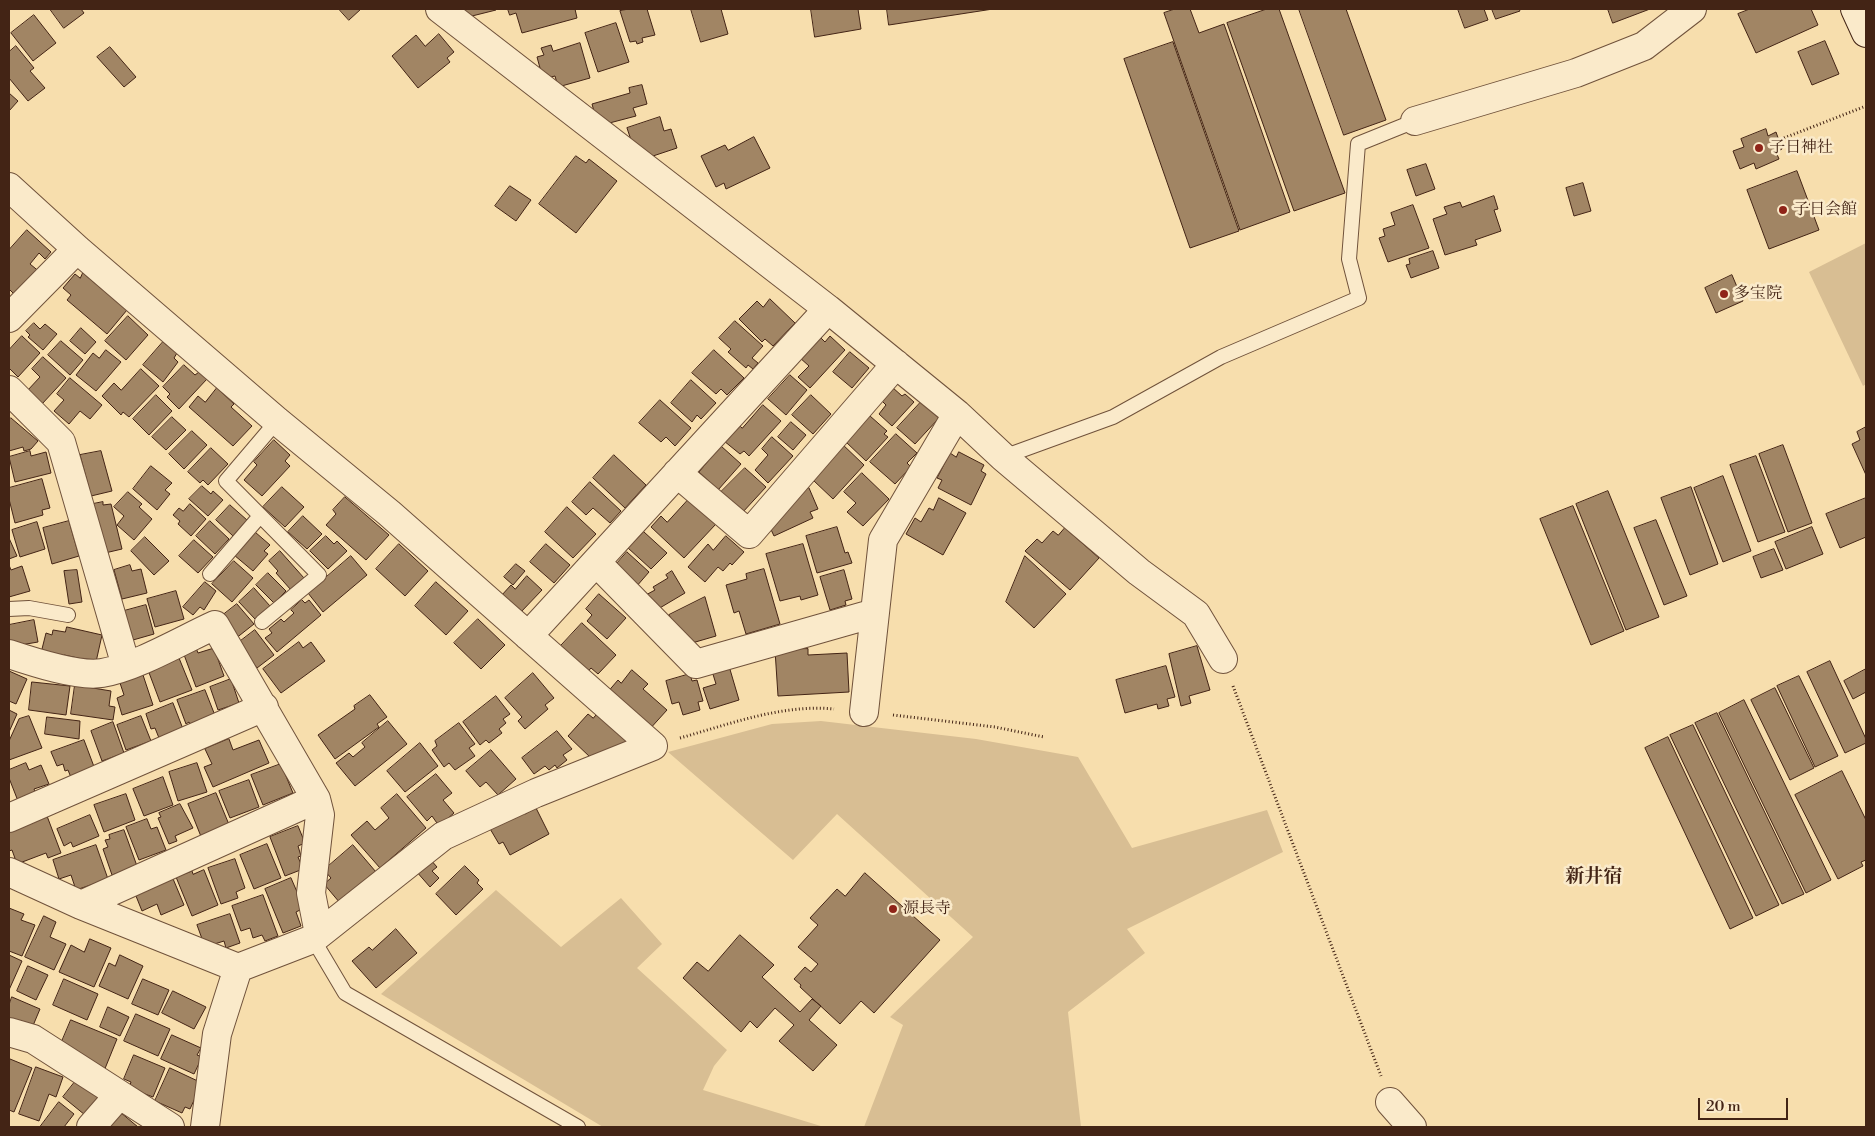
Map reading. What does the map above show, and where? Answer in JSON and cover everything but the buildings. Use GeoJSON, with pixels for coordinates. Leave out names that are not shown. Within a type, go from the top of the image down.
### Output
{"type":"FeatureCollection","features":[{"type":"Feature","properties":{"kind":"street"},"geometry":{"type":"LineString","coordinates":[[440,9],[828,310],[957,414],[1003,456],[1139,572],[1196,614],[1223,659]]}},
{"type":"Feature","properties":{"kind":"street"},"geometry":{"type":"LineString","coordinates":[[1415,121],[1576,73],[1644,46],[1692,9]]}},
{"type":"Feature","properties":{"kind":"street"},"geometry":{"type":"LineString","coordinates":[[1855,9],[1866,33]]}},
{"type":"Feature","properties":{"kind":"street"},"geometry":{"type":"LineString","coordinates":[[9,187],[77,249],[276,421],[389,513],[653,746],[536,793],[444,836],[316,936],[238,968],[81,904],[9,872]]}},
{"type":"Feature","properties":{"kind":"street"},"geometry":{"type":"LineString","coordinates":[[9,318],[77,249]]}},
{"type":"Feature","properties":{"kind":"street"},"geometry":{"type":"LineString","coordinates":[[528,636],[828,310]]}},
{"type":"Feature","properties":{"kind":"street"},"geometry":{"type":"LineString","coordinates":[[677,473],[749,534],[896,364]]}},
{"type":"Feature","properties":{"kind":"street"},"geometry":{"type":"LineString","coordinates":[[9,390],[62,442],[126,666]]}},
{"type":"Feature","properties":{"kind":"street"},"geometry":{"type":"LineString","coordinates":[[864,712],[884,540],[957,414]]}},
{"type":"Feature","properties":{"kind":"street"},"geometry":{"type":"LineString","coordinates":[[596,562],[696,664],[875,613]]}},
{"type":"Feature","properties":{"kind":"street"},"geometry":{"type":"LineString","coordinates":[[9,654],[54,668],[101,673],[126,666],[215,624],[316,799],[320,815],[311,894],[316,936]]}},
{"type":"Feature","properties":{"kind":"street"},"geometry":{"type":"LineString","coordinates":[[9,818],[264,708]]}},
{"type":"Feature","properties":{"kind":"street"},"geometry":{"type":"LineString","coordinates":[[81,904],[316,799]]}},
{"type":"Feature","properties":{"kind":"street"},"geometry":{"type":"LineString","coordinates":[[204,1127],[217,1034],[238,968]]}},
{"type":"Feature","properties":{"kind":"street"},"geometry":{"type":"LineString","coordinates":[[9,1032],[32,1038],[170,1127]]}},
{"type":"Feature","properties":{"kind":"street"},"geometry":{"type":"LineString","coordinates":[[91,1127],[119,1095]]}},
{"type":"Feature","properties":{"kind":"street"},"geometry":{"type":"LineString","coordinates":[[1390,1102],[1412,1127]]}},
{"type":"Feature","properties":{"kind":"lane"},"geometry":{"type":"LineString","coordinates":[[1003,456],[1113,417],[1221,357],[1360,298],[1349,259],[1358,144],[1415,121]]}},
{"type":"Feature","properties":{"kind":"lane"},"geometry":{"type":"LineString","coordinates":[[262,622],[319,575],[226,481],[276,421]]}},
{"type":"Feature","properties":{"kind":"lane"},"geometry":{"type":"LineString","coordinates":[[210,574],[260,516]]}},
{"type":"Feature","properties":{"kind":"lane"},"geometry":{"type":"LineString","coordinates":[[9,610],[29,608],[68,616]]}},
{"type":"Feature","properties":{"kind":"lane"},"geometry":{"type":"LineString","coordinates":[[316,936],[345,993],[578,1127]]}},
{"type":"Feature","properties":{"kind":"path"},"geometry":{"type":"LineString","coordinates":[[1784,138],[1866,106]]}},
{"type":"Feature","properties":{"kind":"path"},"geometry":{"type":"LineString","coordinates":[[1223,659],[1390,1102]]}},
{"type":"Feature","properties":{"kind":"shaded area"},"geometry":{"type":"Polygon","coordinates":[[[1866,243],[1866,384],[1863,386],[1809,272],[1866,243]]]}},
{"type":"Feature","properties":{"kind":"shaded area"},"geometry":{"type":"Polygon","coordinates":[[[821,721],[976,739],[1078,757],[1132,848],[1267,810],[1283,852],[1127,929],[1145,953],[1068,1012],[1081,1127],[864,1127],[903,1025],[890,1017],[973,937],[837,814],[793,860],[668,752],[772,724],[821,721]]]}},
{"type":"Feature","properties":{"kind":"shaded area"},"geometry":{"type":"Polygon","coordinates":[[[496,890],[561,947],[621,898],[662,944],[637,968],[727,1050],[714,1066],[703,1090],[824,1127],[603,1127],[381,994],[496,890]]]}},
{"type":"Feature","properties":{"kind":"place","name":"子日神社"},"geometry":{"type":"Point","coordinates":[1759,148]}},
{"type":"Feature","properties":{"kind":"place","name":"子日会館"},"geometry":{"type":"Point","coordinates":[1783,210]}},
{"type":"Feature","properties":{"kind":"place","name":"多宝院"},"geometry":{"type":"Point","coordinates":[1724,294]}},
{"type":"Feature","properties":{"kind":"place","name":"源長寺"},"geometry":{"type":"Point","coordinates":[893,909]}},
{"type":"Feature","properties":{"kind":"district","name":"新井宿"},"geometry":{"type":"Point","coordinates":[1594,877]}}]}
